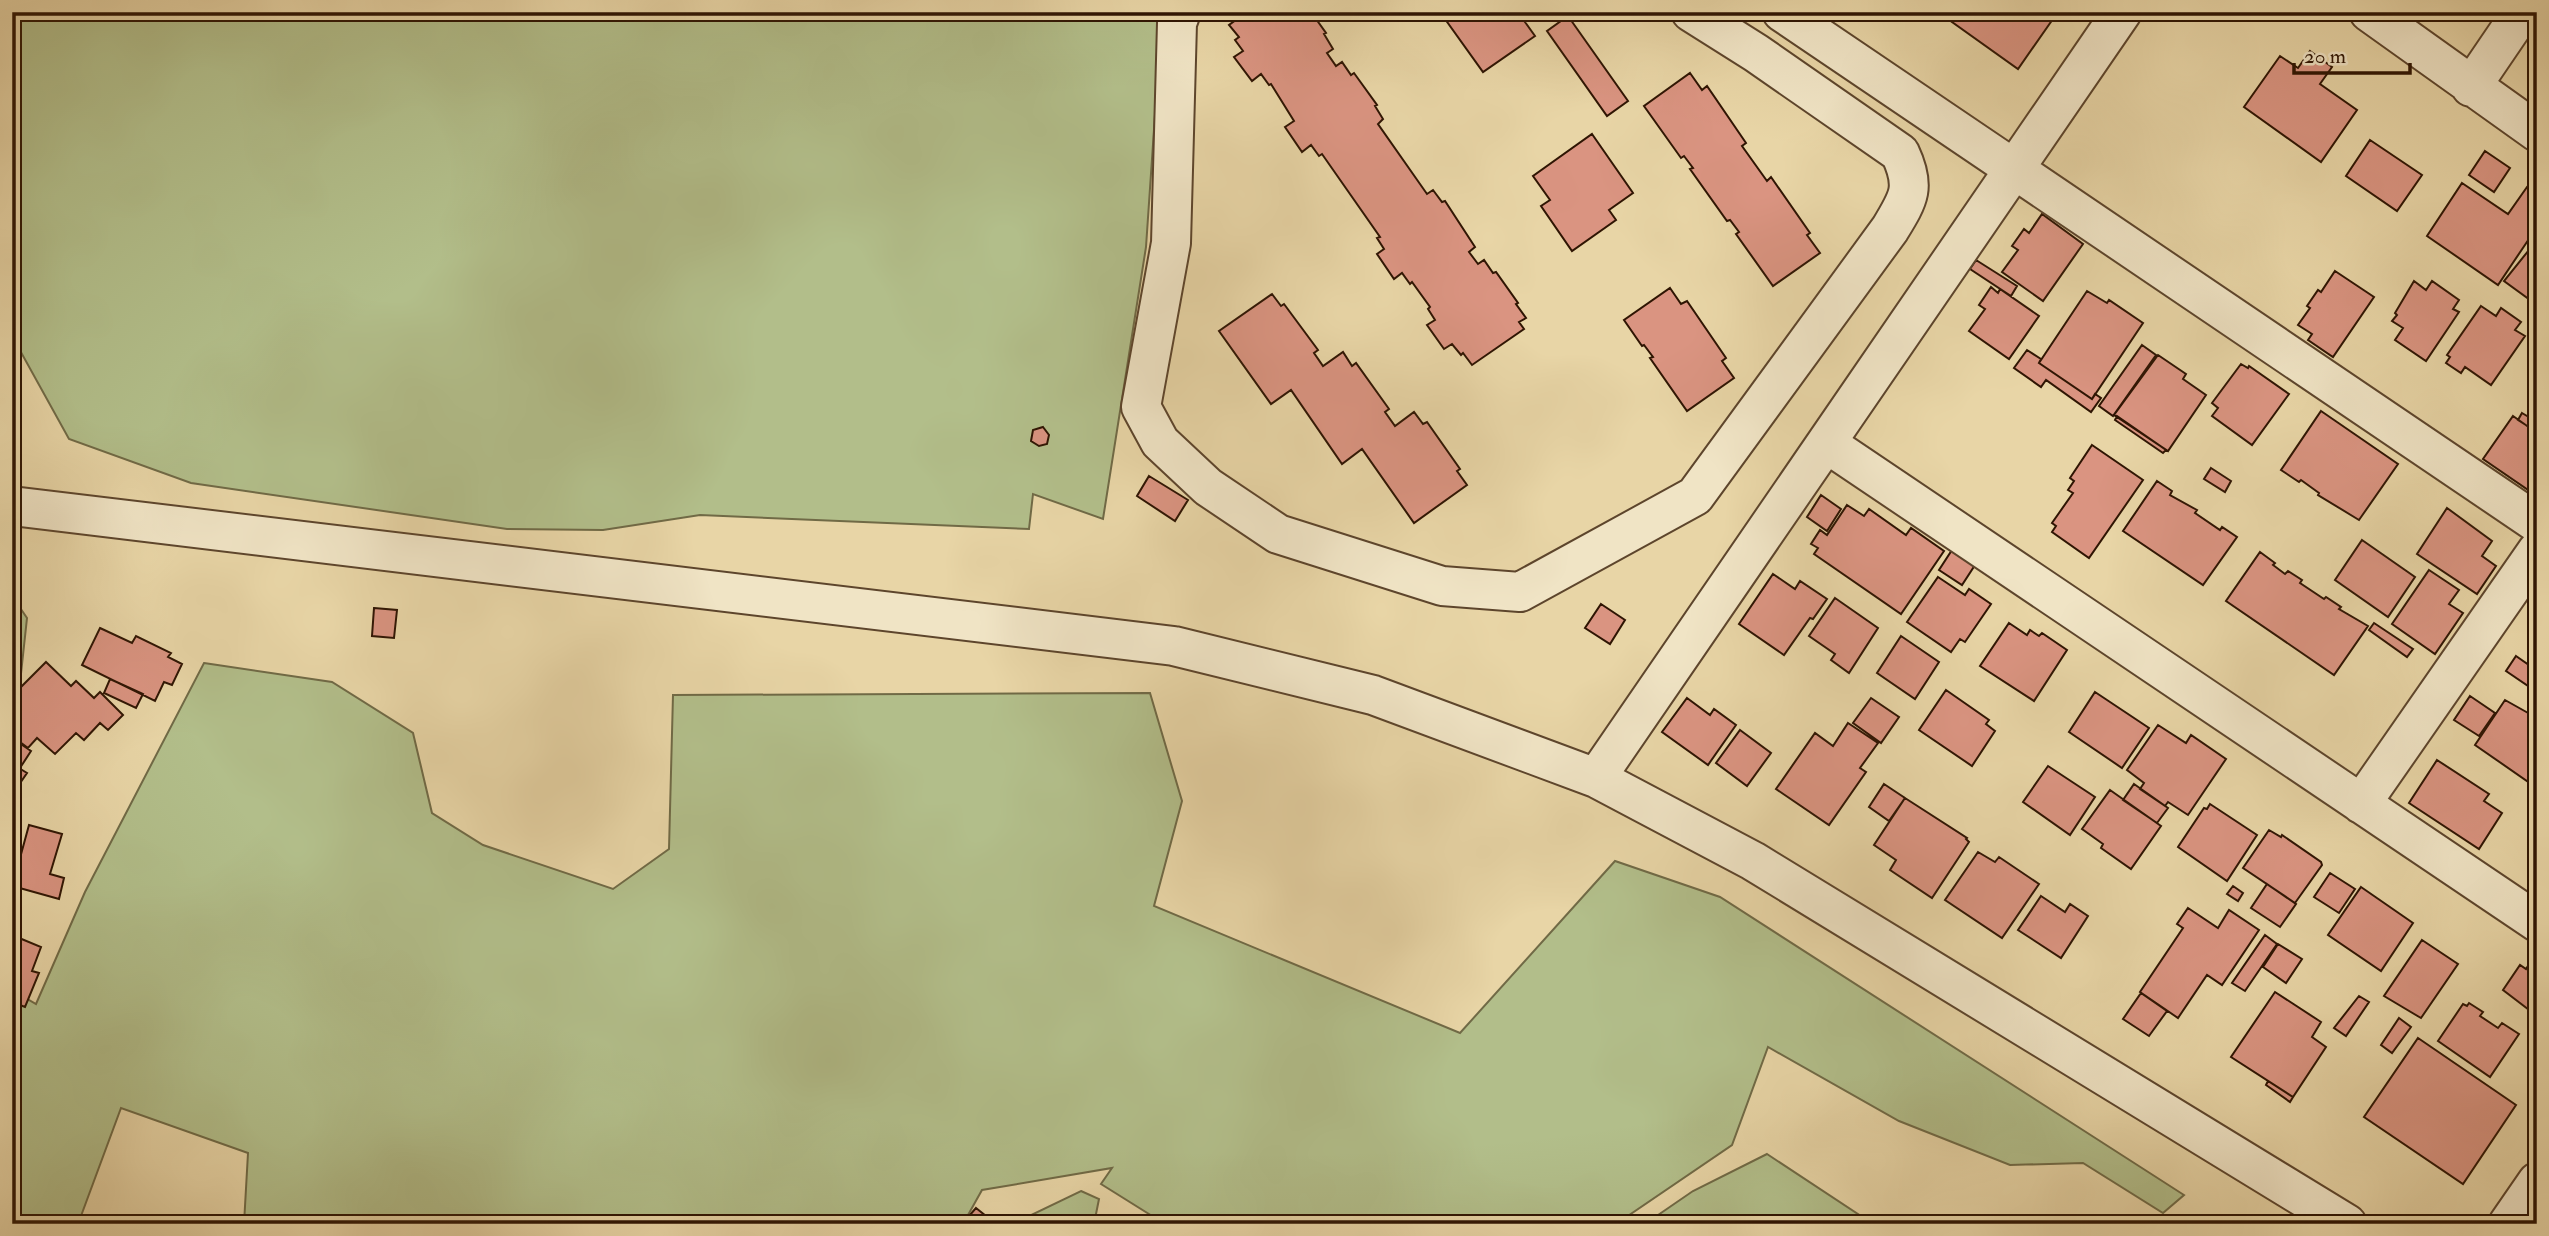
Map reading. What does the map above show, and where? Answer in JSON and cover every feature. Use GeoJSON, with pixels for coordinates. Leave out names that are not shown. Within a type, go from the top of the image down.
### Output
{"type":"FeatureCollection","features":[{"type":"Feature","properties":{"kind":"street"},"geometry":{"type":"LineString","coordinates":[[1181,12],[1177,23],[1171,243],[1141,407],[1160,442],[1208,487],[1278,534],[1442,586],[1520,592],[1695,496],[1890,229],[1907,201],[1909,173],[1900,153],[1756,53],[1691,12]]}},
{"type":"Feature","properties":{"kind":"street"},"geometry":{"type":"LineString","coordinates":[[1782,12],[2537,523]]}},
{"type":"Feature","properties":{"kind":"street"},"geometry":{"type":"LineString","coordinates":[[1596,778],[2122,12]]}},
{"type":"Feature","properties":{"kind":"street"},"geometry":{"type":"LineString","coordinates":[[2369,12],[2537,132]]}},
{"type":"Feature","properties":{"kind":"street"},"geometry":{"type":"LineString","coordinates":[[2471,87],[2522,12]]}},
{"type":"Feature","properties":{"kind":"street"},"geometry":{"type":"LineString","coordinates":[[1900,153],[1927,110]]}},
{"type":"Feature","properties":{"kind":"street"},"geometry":{"type":"LineString","coordinates":[[1826,443],[2537,922]]}},
{"type":"Feature","properties":{"kind":"street"},"geometry":{"type":"LineString","coordinates":[[12,506],[1174,646],[1373,695],[1596,778],[1753,861],[2347,1224]]}},
{"type":"Feature","properties":{"kind":"street"},"geometry":{"type":"LineString","coordinates":[[2361,804],[2537,551]]}},
{"type":"Feature","properties":{"kind":"street"},"geometry":{"type":"LineString","coordinates":[[2508,1224],[2537,1182]]}},
{"type":"Feature","properties":{"kind":"green space"},"geometry":{"type":"Polygon","coordinates":[[[12,12],[1162,12],[1146,247],[1103,519],[1033,494],[1029,529],[700,515],[603,530],[507,529],[191,483],[69,439],[12,336],[12,12]]]}},
{"type":"Feature","properties":{"kind":"green space"},"geometry":{"type":"Polygon","coordinates":[[[12,596],[27,618],[12,757],[12,596]]]}},
{"type":"Feature","properties":{"kind":"green space"},"geometry":{"type":"Polygon","coordinates":[[[204,663],[332,682],[413,733],[432,813],[483,845],[613,889],[669,849],[673,695],[1150,693],[1182,801],[1154,906],[1460,1033],[1615,861],[1720,897],[2184,1195],[2163,1213],[2083,1163],[2010,1165],[1899,1121],[1768,1047],[1732,1145],[1616,1224],[1165,1224],[1101,1184],[1112,1168],[982,1190],[963,1224],[244,1224],[248,1153],[121,1108],[78,1224],[12,1224],[12,990],[36,1004],[85,892],[204,663]]]}},
{"type":"Feature","properties":{"kind":"green space"},"geometry":{"type":"Polygon","coordinates":[[[1767,1154],[1873,1224],[1645,1224],[1693,1191],[1767,1154]]]}},
{"type":"Feature","properties":{"kind":"green space"},"geometry":{"type":"Polygon","coordinates":[[[1081,1191],[1099,1199],[1094,1224],[1022,1224],[1027,1217],[1081,1191]]]}},
{"type":"Feature","properties":{"kind":"building"},"geometry":{"type":"Polygon","coordinates":[[[1247,12],[1311,12],[1326,33],[1324,34],[1333,49],[1327,53],[1336,66],[1342,62],[1351,75],[1354,73],[1377,105],[1375,106],[1383,119],[1378,124],[1427,194],[1433,190],[1442,202],[1445,201],[1475,247],[1469,252],[1478,264],[1484,260],[1493,273],[1496,272],[1526,318],[1519,322],[1524,329],[1472,365],[1452,344],[1444,349],[1427,325],[1435,320],[1428,309],[1430,307],[1402,273],[1394,279],[1377,254],[1384,249],[1377,238],[1380,237],[1322,154],[1319,156],[1311,145],[1302,152],[1285,127],[1294,121],[1271,84],[1269,85],[1261,74],[1252,81],[1234,57],[1243,51],[1235,40],[1239,37],[1229,25],[1247,12]]]}},
{"type":"Feature","properties":{"kind":"building"},"geometry":{"type":"Polygon","coordinates":[[[1440,12],[1525,12],[1530,19],[1525,22],[1535,36],[1483,72],[1440,12]]]}},
{"type":"Feature","properties":{"kind":"building"},"geometry":{"type":"Polygon","coordinates":[[[1938,12],[2049,12],[2055,16],[2018,69],[1938,12]]]}},
{"type":"Feature","properties":{"kind":"building"},"geometry":{"type":"Polygon","coordinates":[[[1568,16],[1628,101],[1607,116],[1547,31],[1568,16]]]}},
{"type":"Feature","properties":{"kind":"building"},"geometry":{"type":"Polygon","coordinates":[[[2310,51],[2332,67],[2320,84],[2357,110],[2321,162],[2244,107],[2280,56],[2298,68],[2310,51]]]}},
{"type":"Feature","properties":{"kind":"building"},"geometry":{"type":"Polygon","coordinates":[[[1690,73],[1702,90],[1707,86],[1746,143],[1742,146],[1767,181],[1771,177],[1810,233],[1807,235],[1820,253],[1773,286],[1736,234],[1739,232],[1730,220],[1727,221],[1690,169],[1693,168],[1684,156],[1681,158],[1644,106],[1690,73]]]}},
{"type":"Feature","properties":{"kind":"building"},"geometry":{"type":"Polygon","coordinates":[[[1592,134],[1633,193],[1609,210],[1616,220],[1572,251],[1541,206],[1550,200],[1533,176],[1592,134]]]}},
{"type":"Feature","properties":{"kind":"building"},"geometry":{"type":"Polygon","coordinates":[[[2370,140],[2422,175],[2397,211],[2346,176],[2370,140]]]}},
{"type":"Feature","properties":{"kind":"building"},"geometry":{"type":"Polygon","coordinates":[[[2485,151],[2510,168],[2494,192],[2469,175],[2485,151]]]}},
{"type":"Feature","properties":{"kind":"building"},"geometry":{"type":"Polygon","coordinates":[[[2462,183],[2508,214],[2527,187],[2537,193],[2537,227],[2498,285],[2427,236],[2462,183]]]}},
{"type":"Feature","properties":{"kind":"building"},"geometry":{"type":"Polygon","coordinates":[[[2042,214],[2083,244],[2043,301],[2002,272],[2018,250],[2012,246],[2024,229],[2029,233],[2042,214]]]}},
{"type":"Feature","properties":{"kind":"building"},"geometry":{"type":"Polygon","coordinates":[[[2537,240],[2537,305],[2504,281],[2537,240]]]}},
{"type":"Feature","properties":{"kind":"building"},"geometry":{"type":"Polygon","coordinates":[[[1976,260],[2017,286],[2011,296],[1970,269],[1976,260]]]}},
{"type":"Feature","properties":{"kind":"building"},"geometry":{"type":"Polygon","coordinates":[[[2335,271],[2374,297],[2333,357],[2308,340],[2312,334],[2298,325],[2310,308],[2307,306],[2318,290],[2321,292],[2335,271]]]}},
{"type":"Feature","properties":{"kind":"building"},"geometry":{"type":"Polygon","coordinates":[[[2414,281],[2426,290],[2432,281],[2459,300],[2453,309],[2459,312],[2426,361],[2395,340],[2403,328],[2392,321],[2414,281]]]}},
{"type":"Feature","properties":{"kind":"building"},"geometry":{"type":"Polygon","coordinates":[[[1991,287],[1998,293],[2000,289],[2039,316],[2009,359],[1969,331],[1985,309],[1979,305],[1991,287]]]}},
{"type":"Feature","properties":{"kind":"building"},"geometry":{"type":"Polygon","coordinates":[[[1670,288],[1681,304],[1687,301],[1726,358],[1722,361],[1734,378],[1687,411],[1650,358],[1653,357],[1624,320],[1670,288]]]}},
{"type":"Feature","properties":{"kind":"building"},"geometry":{"type":"Polygon","coordinates":[[[2087,291],[2107,303],[2109,300],[2143,323],[2092,399],[2039,363],[2087,291]]]}},
{"type":"Feature","properties":{"kind":"building"},"geometry":{"type":"Polygon","coordinates":[[[1272,294],[1281,306],[1284,304],[1318,350],[1314,353],[1323,366],[1343,352],[1352,366],[1356,363],[1389,409],[1385,412],[1395,426],[1414,412],[1423,424],[1427,422],[1460,469],[1457,471],[1467,485],[1414,523],[1362,449],[1342,464],[1291,390],[1271,404],[1219,331],[1272,294]]]}},
{"type":"Feature","properties":{"kind":"building"},"geometry":{"type":"Polygon","coordinates":[[[2481,306],[2496,316],[2501,308],[2521,322],[2515,330],[2525,336],[2491,385],[2465,367],[2461,373],[2446,363],[2450,357],[2447,355],[2481,306]]]}},
{"type":"Feature","properties":{"kind":"building"},"geometry":{"type":"Polygon","coordinates":[[[2142,345],[2156,355],[2113,416],[2099,406],[2142,345]]]}},
{"type":"Feature","properties":{"kind":"building"},"geometry":{"type":"Polygon","coordinates":[[[2027,350],[2041,359],[2039,363],[2092,399],[2095,394],[2101,398],[2091,412],[2046,380],[2041,387],[2014,368],[2027,350]]]}},
{"type":"Feature","properties":{"kind":"building"},"geometry":{"type":"Polygon","coordinates":[[[2158,355],[2186,374],[2183,379],[2206,395],[2168,451],[2114,415],[2158,355]]]}},
{"type":"Feature","properties":{"kind":"building"},"geometry":{"type":"Polygon","coordinates":[[[2241,364],[2248,368],[2249,366],[2289,394],[2252,445],[2212,416],[2218,408],[2212,403],[2241,364]]]}},
{"type":"Feature","properties":{"kind":"building"},"geometry":{"type":"Polygon","coordinates":[[[2537,380],[2537,398],[2529,392],[2537,380]]]}},
{"type":"Feature","properties":{"kind":"building"},"geometry":{"type":"Polygon","coordinates":[[[2321,411],[2398,464],[2359,520],[2318,495],[2319,493],[2301,480],[2299,482],[2281,470],[2321,411]]]}},
{"type":"Feature","properties":{"kind":"building"},"geometry":{"type":"Polygon","coordinates":[[[2522,413],[2537,422],[2532,429],[2518,420],[2522,413]]]}},
{"type":"Feature","properties":{"kind":"building"},"geometry":{"type":"Polygon","coordinates":[[[2117,416],[2166,450],[2163,453],[2115,420],[2117,416]]]}},
{"type":"Feature","properties":{"kind":"building"},"geometry":{"type":"Polygon","coordinates":[[[2513,416],[2537,433],[2537,496],[2483,459],[2513,416]]]}},
{"type":"Feature","properties":{"kind":"building"},"geometry":{"type":"Polygon","coordinates":[[[1043,427],[1049,435],[1047,444],[1039,446],[1031,441],[1033,430],[1043,427]]]}},
{"type":"Feature","properties":{"kind":"building"},"geometry":{"type":"Polygon","coordinates":[[[2092,445],[2143,480],[2089,558],[2052,532],[2056,526],[2052,523],[2073,493],[2068,490],[2074,481],[2070,478],[2092,445]]]}},
{"type":"Feature","properties":{"kind":"building"},"geometry":{"type":"Polygon","coordinates":[[[2211,468],[2231,481],[2225,492],[2204,479],[2211,468]]]}},
{"type":"Feature","properties":{"kind":"building"},"geometry":{"type":"Polygon","coordinates":[[[1149,476],[1188,500],[1175,521],[1137,496],[1149,476]]]}},
{"type":"Feature","properties":{"kind":"building"},"geometry":{"type":"Polygon","coordinates":[[[2157,481],[2172,491],[2170,495],[2197,510],[2195,513],[2220,530],[2222,527],[2237,537],[2203,585],[2123,531],[2157,481]]]}},
{"type":"Feature","properties":{"kind":"building"},"geometry":{"type":"Polygon","coordinates":[[[1821,495],[1841,509],[1827,531],[1807,517],[1821,495]]]}},
{"type":"Feature","properties":{"kind":"building"},"geometry":{"type":"Polygon","coordinates":[[[1847,505],[1864,516],[1869,509],[1906,535],[1911,528],[1944,551],[1901,614],[1814,554],[1818,548],[1811,544],[1820,530],[1827,535],[1847,505]]]}},
{"type":"Feature","properties":{"kind":"building"},"geometry":{"type":"Polygon","coordinates":[[[2447,508],[2492,541],[2482,556],[2496,566],[2477,594],[2417,554],[2447,508]]]}},
{"type":"Feature","properties":{"kind":"building"},"geometry":{"type":"Polygon","coordinates":[[[2362,540],[2415,577],[2388,617],[2335,580],[2362,540]]]}},
{"type":"Feature","properties":{"kind":"building"},"geometry":{"type":"Polygon","coordinates":[[[1952,550],[1975,565],[1962,585],[1939,570],[1952,550]]]}},
{"type":"Feature","properties":{"kind":"building"},"geometry":{"type":"Polygon","coordinates":[[[2260,552],[2285,574],[2288,571],[2302,580],[2300,583],[2368,626],[2334,675],[2226,601],[2260,552]]]}},
{"type":"Feature","properties":{"kind":"building"},"geometry":{"type":"Polygon","coordinates":[[[2429,570],[2459,590],[2449,604],[2463,613],[2435,654],[2392,624],[2429,570]]]}},
{"type":"Feature","properties":{"kind":"building"},"geometry":{"type":"Polygon","coordinates":[[[1773,574],[1795,589],[1800,581],[1827,599],[1784,655],[1739,624],[1773,574]]]}},
{"type":"Feature","properties":{"kind":"building"},"geometry":{"type":"Polygon","coordinates":[[[1938,577],[1965,595],[1969,589],[1991,604],[1965,642],[1960,639],[1951,652],[1907,622],[1938,577]]]}},
{"type":"Feature","properties":{"kind":"building"},"geometry":{"type":"Polygon","coordinates":[[[1835,598],[1878,628],[1849,673],[1831,660],[1835,654],[1809,636],[1835,598]]]}},
{"type":"Feature","properties":{"kind":"building"},"geometry":{"type":"Polygon","coordinates":[[[1601,604],[1625,620],[1610,644],[1585,628],[1601,604]]]}},
{"type":"Feature","properties":{"kind":"building"},"geometry":{"type":"Polygon","coordinates":[[[374,608],[397,610],[394,638],[372,636],[374,608]]]}},
{"type":"Feature","properties":{"kind":"building"},"geometry":{"type":"Polygon","coordinates":[[[2009,623],[2027,635],[2030,630],[2039,636],[2042,633],[2067,650],[2034,701],[1980,666],[2009,623]]]}},
{"type":"Feature","properties":{"kind":"building"},"geometry":{"type":"Polygon","coordinates":[[[2374,623],[2413,649],[2407,657],[2369,630],[2374,623]]]}},
{"type":"Feature","properties":{"kind":"building"},"geometry":{"type":"Polygon","coordinates":[[[100,628],[132,643],[136,636],[171,653],[168,657],[182,664],[172,685],[164,682],[155,701],[82,665],[100,628]]]}},
{"type":"Feature","properties":{"kind":"building"},"geometry":{"type":"Polygon","coordinates":[[[1901,636],[1939,662],[1915,699],[1877,673],[1901,636]]]}},
{"type":"Feature","properties":{"kind":"building"},"geometry":{"type":"Polygon","coordinates":[[[2516,656],[2529,665],[2535,656],[2537,657],[2537,692],[2506,671],[2516,656]]]}},
{"type":"Feature","properties":{"kind":"building"},"geometry":{"type":"Polygon","coordinates":[[[46,662],[71,686],[76,681],[94,698],[100,692],[123,715],[108,730],[100,723],[84,740],[76,733],[55,754],[37,738],[28,748],[12,736],[12,696],[46,662]]]}},
{"type":"Feature","properties":{"kind":"building"},"geometry":{"type":"Polygon","coordinates":[[[110,679],[143,694],[136,708],[104,693],[110,679]]]}},
{"type":"Feature","properties":{"kind":"building"},"geometry":{"type":"Polygon","coordinates":[[[1946,690],[1989,720],[1986,724],[1995,731],[1972,766],[1919,730],[1946,690]]]}},
{"type":"Feature","properties":{"kind":"building"},"geometry":{"type":"Polygon","coordinates":[[[2095,692],[2149,728],[2122,768],[2069,732],[2095,692]]]}},
{"type":"Feature","properties":{"kind":"building"},"geometry":{"type":"Polygon","coordinates":[[[2470,696],[2495,713],[2479,736],[2454,720],[2470,696]]]}},
{"type":"Feature","properties":{"kind":"building"},"geometry":{"type":"Polygon","coordinates":[[[1687,698],[1710,715],[1714,709],[1736,725],[1708,765],[1662,732],[1687,698]]]}},
{"type":"Feature","properties":{"kind":"building"},"geometry":{"type":"Polygon","coordinates":[[[1871,698],[1899,717],[1881,743],[1853,723],[1871,698]]]}},
{"type":"Feature","properties":{"kind":"building"},"geometry":{"type":"Polygon","coordinates":[[[2505,700],[2537,718],[2537,788],[2475,745],[2505,700]]]}},
{"type":"Feature","properties":{"kind":"building"},"geometry":{"type":"Polygon","coordinates":[[[1848,723],[1878,743],[1860,768],[1866,772],[1829,825],[1776,789],[1815,733],[1833,746],[1848,723]]]}},
{"type":"Feature","properties":{"kind":"building"},"geometry":{"type":"Polygon","coordinates":[[[2158,725],[2186,743],[2191,735],[2226,759],[2188,815],[2168,802],[2165,806],[2140,789],[2144,783],[2127,770],[2158,725]]]}},
{"type":"Feature","properties":{"kind":"building"},"geometry":{"type":"Polygon","coordinates":[[[1740,730],[1771,753],[1747,786],[1716,763],[1740,730]]]}},
{"type":"Feature","properties":{"kind":"building"},"geometry":{"type":"Polygon","coordinates":[[[12,738],[31,751],[20,768],[12,763],[12,738]]]}},
{"type":"Feature","properties":{"kind":"building"},"geometry":{"type":"Polygon","coordinates":[[[2437,760],[2489,794],[2484,801],[2502,813],[2479,849],[2409,803],[2437,760]]]}},
{"type":"Feature","properties":{"kind":"building"},"geometry":{"type":"Polygon","coordinates":[[[14,765],[27,773],[16,789],[12,787],[14,765]]]}},
{"type":"Feature","properties":{"kind":"building"},"geometry":{"type":"Polygon","coordinates":[[[2048,766],[2095,797],[2070,835],[2023,802],[2048,766]]]}},
{"type":"Feature","properties":{"kind":"building"},"geometry":{"type":"Polygon","coordinates":[[[1884,784],[1905,798],[1889,821],[1869,807],[1884,784]]]}},
{"type":"Feature","properties":{"kind":"building"},"geometry":{"type":"Polygon","coordinates":[[[2134,784],[2168,808],[2157,823],[2123,800],[2134,784]]]}},
{"type":"Feature","properties":{"kind":"building"},"geometry":{"type":"Polygon","coordinates":[[[2110,790],[2161,826],[2131,869],[2101,848],[2103,844],[2082,829],[2110,790]]]}},
{"type":"Feature","properties":{"kind":"building"},"geometry":{"type":"Polygon","coordinates":[[[1905,798],[1967,838],[1969,842],[1932,898],[1890,870],[1896,860],[1874,845],[1905,798]]]}},
{"type":"Feature","properties":{"kind":"building"},"geometry":{"type":"Polygon","coordinates":[[[2210,804],[2257,835],[2227,881],[2178,847],[2204,808],[2207,809],[2210,804]]]}},
{"type":"Feature","properties":{"kind":"building"},"geometry":{"type":"Polygon","coordinates":[[[29,825],[62,834],[50,874],[64,878],[59,899],[16,887],[20,870],[17,869],[29,825]]]}},
{"type":"Feature","properties":{"kind":"building"},"geometry":{"type":"Polygon","coordinates":[[[2269,830],[2281,837],[2282,835],[2321,862],[2322,865],[2295,903],[2243,868],[2269,830]]]}},
{"type":"Feature","properties":{"kind":"building"},"geometry":{"type":"Polygon","coordinates":[[[1978,852],[1995,862],[1999,857],[2039,884],[2002,938],[1945,900],[1978,852]]]}},
{"type":"Feature","properties":{"kind":"building"},"geometry":{"type":"Polygon","coordinates":[[[2330,873],[2355,889],[2339,913],[2314,897],[2330,873]]]}},
{"type":"Feature","properties":{"kind":"building"},"geometry":{"type":"Polygon","coordinates":[[[2267,884],[2296,904],[2280,927],[2251,908],[2267,884]]]}},
{"type":"Feature","properties":{"kind":"building"},"geometry":{"type":"Polygon","coordinates":[[[2233,886],[2243,893],[2238,901],[2227,894],[2233,886]]]}},
{"type":"Feature","properties":{"kind":"building"},"geometry":{"type":"Polygon","coordinates":[[[2361,887],[2413,923],[2381,971],[2328,935],[2361,887]]]}},
{"type":"Feature","properties":{"kind":"building"},"geometry":{"type":"Polygon","coordinates":[[[2041,896],[2065,912],[2070,904],[2088,916],[2061,958],[2018,930],[2041,896]]]}},
{"type":"Feature","properties":{"kind":"building"},"geometry":{"type":"Polygon","coordinates":[[[2188,908],[2218,928],[2229,910],[2259,930],[2222,985],[2207,975],[2178,1018],[2140,992],[2183,928],[2177,924],[2188,908]]]}},
{"type":"Feature","properties":{"kind":"building"},"geometry":{"type":"Polygon","coordinates":[[[12,935],[41,947],[32,971],[39,973],[25,1007],[12,1002],[12,935]]]}},
{"type":"Feature","properties":{"kind":"building"},"geometry":{"type":"Polygon","coordinates":[[[2265,935],[2277,944],[2245,991],[2232,983],[2265,935]]]}},
{"type":"Feature","properties":{"kind":"building"},"geometry":{"type":"Polygon","coordinates":[[[2422,940],[2458,964],[2421,1018],[2384,996],[2422,940]]]}},
{"type":"Feature","properties":{"kind":"building"},"geometry":{"type":"Polygon","coordinates":[[[2278,944],[2302,959],[2286,983],[2263,967],[2278,944]]]}},
{"type":"Feature","properties":{"kind":"building"},"geometry":{"type":"Polygon","coordinates":[[[2533,958],[2537,960],[2537,1016],[2503,990],[2520,965],[2526,969],[2533,958]]]}},
{"type":"Feature","properties":{"kind":"building"},"geometry":{"type":"Polygon","coordinates":[[[2275,992],[2321,1022],[2312,1037],[2326,1047],[2293,1097],[2231,1057],[2275,992]]]}},
{"type":"Feature","properties":{"kind":"building"},"geometry":{"type":"Polygon","coordinates":[[[2141,993],[2167,1011],[2149,1036],[2123,1019],[2141,993]]]}},
{"type":"Feature","properties":{"kind":"building"},"geometry":{"type":"Polygon","coordinates":[[[2359,996],[2369,1002],[2346,1036],[2334,1028],[2359,996]]]}},
{"type":"Feature","properties":{"kind":"building"},"geometry":{"type":"Polygon","coordinates":[[[2469,1003],[2483,1012],[2480,1016],[2498,1028],[2502,1023],[2519,1034],[2490,1077],[2438,1041],[2463,1004],[2467,1006],[2469,1003]]]}},
{"type":"Feature","properties":{"kind":"building"},"geometry":{"type":"Polygon","coordinates":[[[2399,1018],[2411,1027],[2392,1053],[2381,1045],[2399,1018]]]}},
{"type":"Feature","properties":{"kind":"building"},"geometry":{"type":"Polygon","coordinates":[[[2418,1038],[2516,1105],[2463,1184],[2364,1117],[2418,1038]]]}},
{"type":"Feature","properties":{"kind":"building"},"geometry":{"type":"Polygon","coordinates":[[[2268,1081],[2293,1097],[2290,1102],[2266,1085],[2268,1081]]]}},
{"type":"Feature","properties":{"kind":"building"},"geometry":{"type":"Polygon","coordinates":[[[976,1208],[991,1220],[988,1224],[962,1224],[976,1208]]]}}]}
